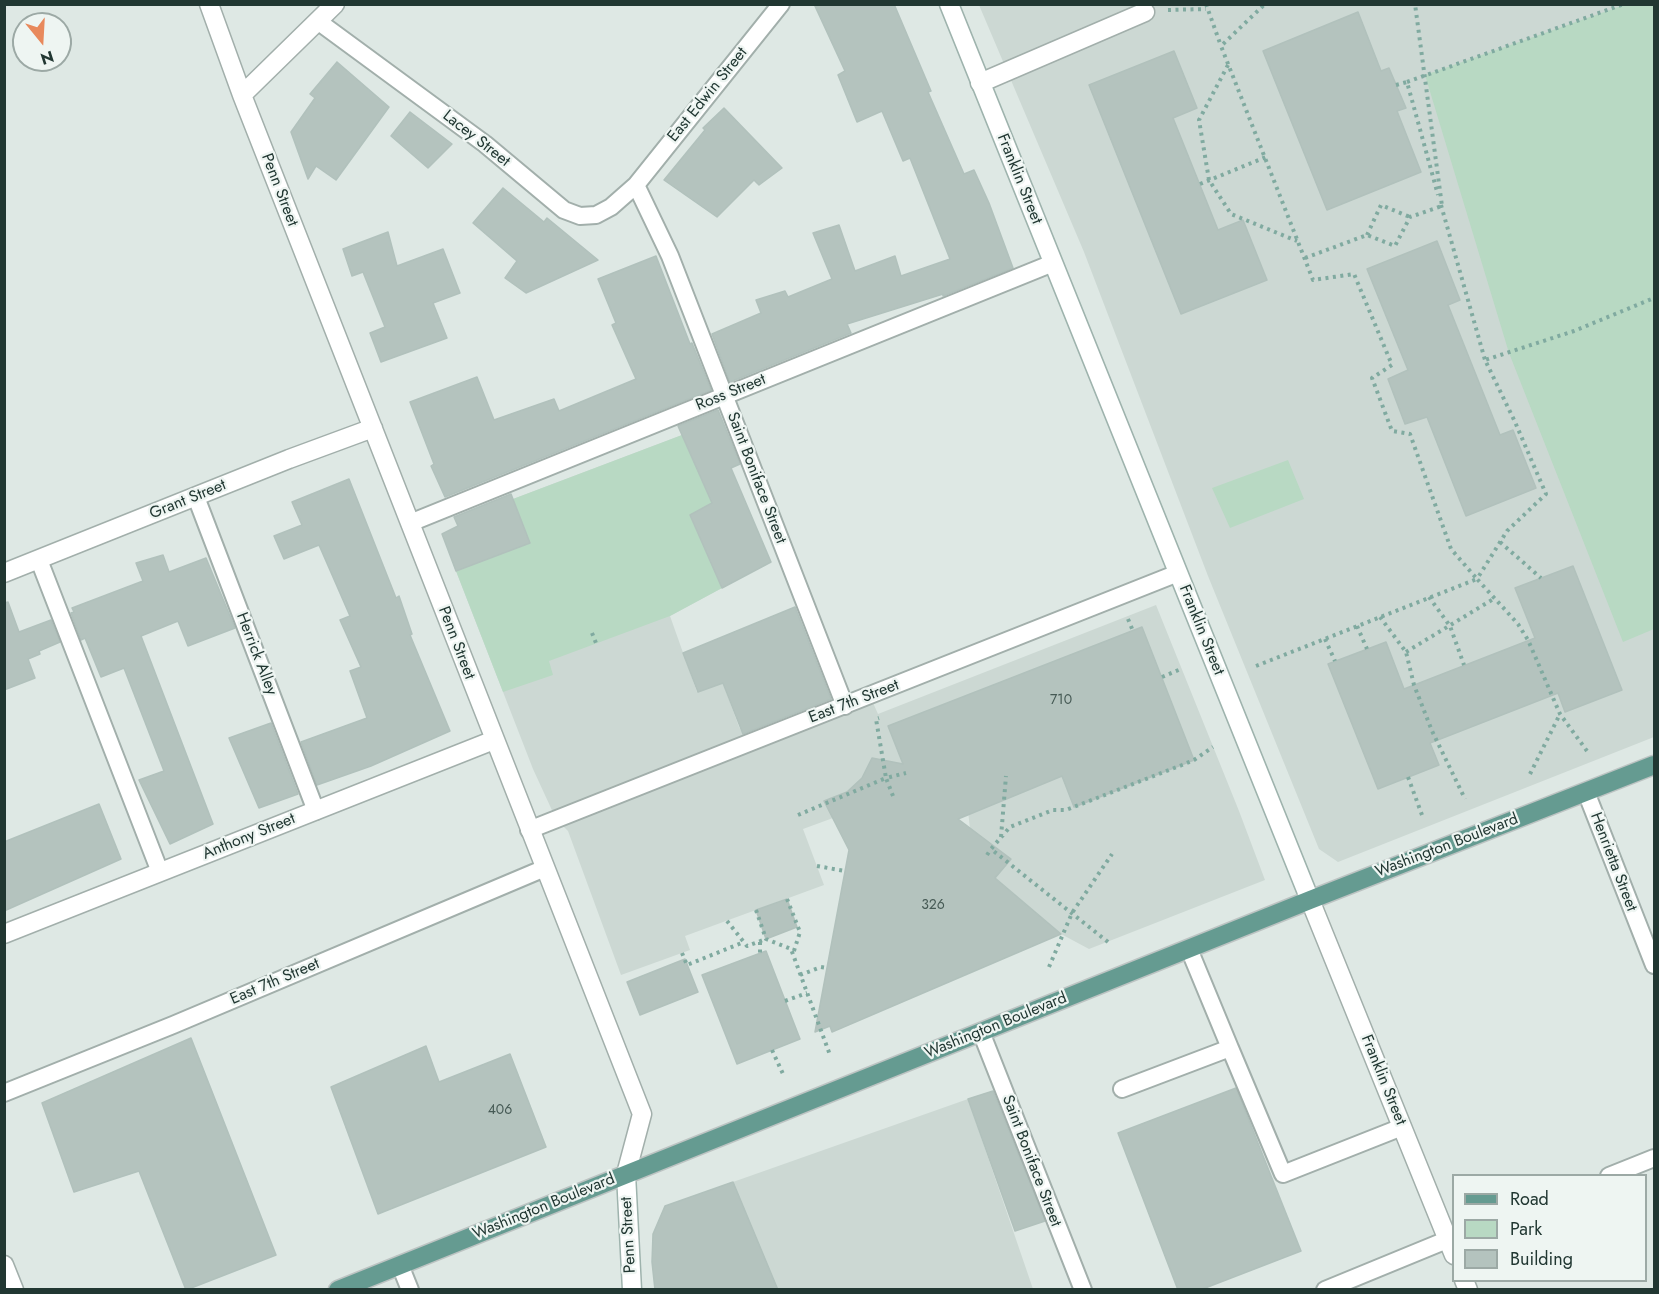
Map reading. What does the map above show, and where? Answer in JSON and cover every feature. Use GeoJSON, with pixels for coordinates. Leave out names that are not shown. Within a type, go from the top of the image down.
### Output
{"type":"FeatureCollection","features":[{"type":"Feature","properties":{"kind":"main road","name":"Washington Boulevard"},"geometry":{"type":"LineString","coordinates":[[338,1290],[1310,900],[1654,765]]}},
{"type":"Feature","properties":{"kind":"street","name":"Penn Street"},"geometry":{"type":"LineString","coordinates":[[209,4],[242,95],[642,1114],[626,1174],[632,1290]]}},
{"type":"Feature","properties":{"kind":"street"},"geometry":{"type":"LineString","coordinates":[[242,95],[335,4]]}},
{"type":"Feature","properties":{"kind":"street","name":"Franklin Street"},"geometry":{"type":"LineString","coordinates":[[949,4],[1451,1244]]}},
{"type":"Feature","properties":{"kind":"street"},"geometry":{"type":"LineString","coordinates":[[980,83],[1152,11]]}},
{"type":"Feature","properties":{"kind":"street","name":"Grant Street"},"geometry":{"type":"LineString","coordinates":[[4,573],[372,428]]}},
{"type":"Feature","properties":{"kind":"street","name":"Anthony Street"},"geometry":{"type":"LineString","coordinates":[[5,933],[494,740]]}},
{"type":"Feature","properties":{"kind":"street"},"geometry":{"type":"LineString","coordinates":[[4,1266],[14,1290]]}},
{"type":"Feature","properties":{"kind":"lane","name":"East Edwin Street"},"geometry":{"type":"LineString","coordinates":[[636,185],[781,4]]}},
{"type":"Feature","properties":{"kind":"lane","name":"Lacey Street"},"geometry":{"type":"LineString","coordinates":[[319,22],[485,144],[564,210],[580,216],[596,215],[611,207],[636,185]]}},
{"type":"Feature","properties":{"kind":"lane","name":"Saint Boniface Street"},"geometry":{"type":"LineString","coordinates":[[636,185],[670,256],[845,706]]}},
{"type":"Feature","properties":{"kind":"lane","name":"Ross Street"},"geometry":{"type":"LineString","coordinates":[[410,523],[1053,263]]}},
{"type":"Feature","properties":{"kind":"lane","name":"Herrick Alley"},"geometry":{"type":"LineString","coordinates":[[196,497],[316,811]]}},
{"type":"Feature","properties":{"kind":"lane"},"geometry":{"type":"LineString","coordinates":[[39,560],[160,872]]}},
{"type":"Feature","properties":{"kind":"lane","name":"East 7th Street"},"geometry":{"type":"LineString","coordinates":[[529,830],[1178,573]]}},
{"type":"Feature","properties":{"kind":"lane","name":"Henrietta Street"},"geometry":{"type":"LineString","coordinates":[[1586,792],[1654,965]]}},
{"type":"Feature","properties":{"kind":"lane","name":"East 7th Street"},"geometry":{"type":"LineString","coordinates":[[4,1093],[173,1025],[545,868]]}},
{"type":"Feature","properties":{"kind":"lane"},"geometry":{"type":"LineString","coordinates":[[1189,949],[1283,1174],[1402,1126]]}},
{"type":"Feature","properties":{"kind":"lane","name":"Saint Boniface Street"},"geometry":{"type":"LineString","coordinates":[[981,1032],[1083,1290]]}},
{"type":"Feature","properties":{"kind":"lane"},"geometry":{"type":"LineString","coordinates":[[1122,1089],[1230,1048]]}},
{"type":"Feature","properties":{"kind":"lane"},"geometry":{"type":"LineString","coordinates":[[1614,1174],[1654,1158]]}},
{"type":"Feature","properties":{"kind":"lane"},"geometry":{"type":"LineString","coordinates":[[1325,1290],[1451,1244]]}},
{"type":"Feature","properties":{"kind":"lane"},"geometry":{"type":"LineString","coordinates":[[400,1264],[410,1290]]}},
{"type":"Feature","properties":{"kind":"path"},"geometry":{"type":"LineString","coordinates":[[1221,46],[1265,4]]}},
{"type":"Feature","properties":{"kind":"path"},"geometry":{"type":"LineString","coordinates":[[1414,4],[1442,206]]}},
{"type":"Feature","properties":{"kind":"path"},"geometry":{"type":"LineString","coordinates":[[1396,85],[1624,4]]}},
{"type":"Feature","properties":{"kind":"path"},"geometry":{"type":"LineString","coordinates":[[1152,11],[1206,7],[1313,280],[1354,274],[1392,365],[1372,378],[1392,431],[1410,434],[1451,549],[1518,624],[1528,640],[1560,714],[1587,751]]}},
{"type":"Feature","properties":{"kind":"path"},"geometry":{"type":"LineString","coordinates":[[1228,65],[1199,120],[1209,180],[1231,214],[1298,242]]}},
{"type":"Feature","properties":{"kind":"path"},"geometry":{"type":"LineString","coordinates":[[1256,666],[1477,579],[1507,531],[1546,494],[1485,360],[1407,82]]}},
{"type":"Feature","properties":{"kind":"path"},"geometry":{"type":"LineString","coordinates":[[1200,184],[1266,157]]}},
{"type":"Feature","properties":{"kind":"path"},"geometry":{"type":"LineString","coordinates":[[1367,235],[1381,205],[1410,217],[1442,206]]}},
{"type":"Feature","properties":{"kind":"path"},"geometry":{"type":"LineString","coordinates":[[1305,258],[1367,235],[1395,246],[1410,217]]}},
{"type":"Feature","properties":{"kind":"path"},"geometry":{"type":"LineString","coordinates":[[1485,360],[1574,331],[1654,298]]}},
{"type":"Feature","properties":{"kind":"path"},"geometry":{"type":"LineString","coordinates":[[1500,542],[1541,578]]}},
{"type":"Feature","properties":{"kind":"path"},"geometry":{"type":"LineString","coordinates":[[1429,597],[1450,626],[1464,665]]}},
{"type":"Feature","properties":{"kind":"path"},"geometry":{"type":"LineString","coordinates":[[1406,652],[1495,598]]}},
{"type":"Feature","properties":{"kind":"path"},"geometry":{"type":"LineString","coordinates":[[1380,617],[1406,652],[1414,685],[1432,731],[1465,798]]}},
{"type":"Feature","properties":{"kind":"path"},"geometry":{"type":"LineString","coordinates":[[1128,619],[1133,631]]}},
{"type":"Feature","properties":{"kind":"path"},"geometry":{"type":"LineString","coordinates":[[1357,626],[1367,649]]}},
{"type":"Feature","properties":{"kind":"path"},"geometry":{"type":"LineString","coordinates":[[592,633],[596,643]]}},
{"type":"Feature","properties":{"kind":"path"},"geometry":{"type":"LineString","coordinates":[[1325,639],[1335,662]]}},
{"type":"Feature","properties":{"kind":"path"},"geometry":{"type":"LineString","coordinates":[[1162,677],[1181,669]]}},
{"type":"Feature","properties":{"kind":"path"},"geometry":{"type":"LineString","coordinates":[[1530,774],[1560,714]]}},
{"type":"Feature","properties":{"kind":"path"},"geometry":{"type":"LineString","coordinates":[[887,715],[876,720],[886,778],[893,796]]}},
{"type":"Feature","properties":{"kind":"path"},"geometry":{"type":"LineString","coordinates":[[987,855],[1010,827],[1053,810],[1066,810],[1182,765],[1213,747]]}},
{"type":"Feature","properties":{"kind":"path"},"geometry":{"type":"LineString","coordinates":[[798,815],[886,778],[906,773]]}},
{"type":"Feature","properties":{"kind":"path"},"geometry":{"type":"LineString","coordinates":[[1001,838],[1006,776]]}},
{"type":"Feature","properties":{"kind":"path"},"geometry":{"type":"LineString","coordinates":[[1408,777],[1422,815]]}},
{"type":"Feature","properties":{"kind":"path"},"geometry":{"type":"LineString","coordinates":[[992,849],[1108,942]]}},
{"type":"Feature","properties":{"kind":"path"},"geometry":{"type":"LineString","coordinates":[[1048,967],[1072,913],[1112,854]]}},
{"type":"Feature","properties":{"kind":"path"},"geometry":{"type":"LineString","coordinates":[[817,866],[845,871]]}},
{"type":"Feature","properties":{"kind":"path"},"geometry":{"type":"LineString","coordinates":[[787,899],[800,932],[792,955]]}},
{"type":"Feature","properties":{"kind":"path"},"geometry":{"type":"LineString","coordinates":[[756,910],[766,939]]}},
{"type":"Feature","properties":{"kind":"path"},"geometry":{"type":"LineString","coordinates":[[727,921],[747,946],[766,939],[791,949],[830,1055]]}},
{"type":"Feature","properties":{"kind":"path"},"geometry":{"type":"LineString","coordinates":[[682,952],[687,965],[744,942]]}},
{"type":"Feature","properties":{"kind":"path"},"geometry":{"type":"LineString","coordinates":[[760,942],[760,953]]}},
{"type":"Feature","properties":{"kind":"path"},"geometry":{"type":"LineString","coordinates":[[800,975],[821,967],[827,968]]}},
{"type":"Feature","properties":{"kind":"path"},"geometry":{"type":"LineString","coordinates":[[785,1001],[807,993]]}},
{"type":"Feature","properties":{"kind":"path"},"geometry":{"type":"LineString","coordinates":[[772,1050],[783,1074]]}},
{"type":"Feature","properties":{"kind":"shaded area"},"geometry":{"type":"Polygon","coordinates":[[[979,5],[1654,5],[1654,737],[1338,862],[1319,849],[1208,576],[1084,252],[979,5]]]}},
{"type":"Feature","properties":{"kind":"shaded area"},"geometry":{"type":"Polygon","coordinates":[[[682,435],[712,503],[690,515],[722,588],[670,616],[697,692],[723,683],[739,727],[749,743],[870,696],[878,714],[1156,605],[1265,880],[1089,949],[1061,934],[995,878],[970,829],[966,792],[912,789],[803,829],[824,885],[685,936],[690,950],[621,975],[568,831],[556,819],[533,769],[456,571],[530,543],[513,499],[682,435]]]}},
{"type":"Feature","properties":{"kind":"shaded area"},"geometry":{"type":"Polygon","coordinates":[[[968,1099],[1033,1289],[655,1289],[652,1262],[665,1206],[968,1099]]]}},
{"type":"Feature","properties":{"kind":"green space"},"geometry":{"type":"Polygon","coordinates":[[[1624,5],[1654,5],[1654,629],[1623,642],[1509,353],[1425,75],[1624,5]]]}},
{"type":"Feature","properties":{"kind":"green space"},"geometry":{"type":"Polygon","coordinates":[[[682,435],[712,503],[690,515],[722,588],[670,616],[549,661],[553,675],[503,692],[456,571],[530,543],[513,499],[682,435]]]}},
{"type":"Feature","properties":{"kind":"green space"},"geometry":{"type":"Polygon","coordinates":[[[1288,460],[1304,499],[1230,528],[1212,488],[1288,460]]]}},
{"type":"Feature","properties":{"kind":"building"},"geometry":{"type":"Polygon","coordinates":[[[814,4],[894,4],[931,91],[928,92],[964,174],[974,170],[1013,268],[943,296],[943,294],[847,324],[851,333],[730,382],[712,334],[761,313],[756,300],[785,291],[788,297],[832,279],[813,233],[839,225],[855,271],[895,256],[901,276],[950,259],[910,158],[903,161],[882,111],[857,122],[838,75],[845,71],[814,4]]]}},
{"type":"Feature","properties":{"kind":"building"},"geometry":{"type":"Polygon","coordinates":[[[1358,12],[1381,71],[1389,68],[1406,108],[1397,111],[1421,172],[1327,210],[1263,51],[1358,12]]]}},
{"type":"Feature","properties":{"kind":"building"},"geometry":{"type":"Polygon","coordinates":[[[1174,51],[1197,108],[1173,118],[1218,230],[1243,220],[1267,280],[1181,314],[1089,85],[1174,51]]]}},
{"type":"Feature","properties":{"kind":"building"},"geometry":{"type":"Polygon","coordinates":[[[337,62],[389,107],[336,180],[316,166],[308,179],[291,132],[315,98],[310,94],[337,62]]]}},
{"type":"Feature","properties":{"kind":"building"},"geometry":{"type":"Polygon","coordinates":[[[724,108],[782,168],[759,185],[754,180],[717,217],[664,180],[705,130],[703,128],[724,108]]]}},
{"type":"Feature","properties":{"kind":"building"},"geometry":{"type":"Polygon","coordinates":[[[410,112],[452,144],[428,168],[391,136],[410,112]]]}},
{"type":"Feature","properties":{"kind":"building"},"geometry":{"type":"Polygon","coordinates":[[[503,188],[544,222],[547,218],[598,260],[526,293],[505,278],[517,261],[473,223],[503,188]]]}},
{"type":"Feature","properties":{"kind":"building"},"geometry":{"type":"Polygon","coordinates":[[[388,232],[397,266],[443,249],[460,293],[433,303],[447,338],[381,362],[370,333],[385,327],[363,272],[352,276],[343,249],[388,232]]]}},
{"type":"Feature","properties":{"kind":"building"},"geometry":{"type":"Polygon","coordinates":[[[1437,241],[1460,300],[1448,305],[1500,435],[1513,430],[1536,488],[1466,516],[1427,417],[1405,424],[1388,379],[1408,370],[1367,269],[1437,241]]]}},
{"type":"Feature","properties":{"kind":"building"},"geometry":{"type":"Polygon","coordinates":[[[656,256],[690,344],[692,343],[711,390],[445,497],[431,466],[434,464],[410,402],[477,377],[494,420],[554,399],[559,411],[636,379],[612,325],[616,323],[598,279],[656,256]]]}},
{"type":"Feature","properties":{"kind":"building"},"geometry":{"type":"Polygon","coordinates":[[[718,410],[740,464],[731,468],[771,562],[722,588],[690,515],[712,503],[678,426],[718,410]]]}},
{"type":"Feature","properties":{"kind":"building"},"geometry":{"type":"Polygon","coordinates":[[[349,479],[396,598],[399,596],[412,634],[410,635],[450,731],[371,766],[317,785],[301,742],[367,718],[350,671],[361,667],[340,620],[350,616],[319,545],[284,559],[274,536],[302,525],[292,502],[349,479]]]}},
{"type":"Feature","properties":{"kind":"building"},"geometry":{"type":"Polygon","coordinates":[[[511,494],[530,543],[456,571],[442,534],[458,526],[454,517],[511,494]]]}},
{"type":"Feature","properties":{"kind":"building"},"geometry":{"type":"Polygon","coordinates":[[[163,555],[169,572],[206,558],[235,628],[188,646],[178,621],[141,636],[213,824],[170,844],[139,780],[164,771],[124,668],[101,677],[85,638],[81,640],[71,613],[74,612],[72,608],[143,581],[136,563],[163,555]]]}},
{"type":"Feature","properties":{"kind":"building"},"geometry":{"type":"Polygon","coordinates":[[[1573,566],[1622,690],[1565,712],[1558,693],[1430,743],[1439,765],[1378,789],[1328,664],[1386,642],[1404,689],[1535,638],[1515,588],[1573,566]]]}},
{"type":"Feature","properties":{"kind":"building"},"geometry":{"type":"Polygon","coordinates":[[[8,602],[19,632],[51,620],[60,642],[39,651],[40,654],[28,659],[35,678],[4,690],[4,603],[8,602]]]}},
{"type":"Feature","properties":{"kind":"building"},"geometry":{"type":"Polygon","coordinates":[[[795,607],[831,699],[743,734],[723,683],[698,692],[683,653],[795,607]]]}},
{"type":"Feature","properties":{"kind":"building"},"geometry":{"type":"Polygon","coordinates":[[[1142,627],[1194,760],[1074,807],[1062,776],[958,819],[1011,859],[995,878],[1061,934],[832,1032],[830,1026],[815,1032],[849,850],[824,801],[847,792],[862,778],[872,758],[903,764],[888,726],[1142,627]]]}},
{"type":"Feature","properties":{"kind":"building"},"geometry":{"type":"Polygon","coordinates":[[[271,723],[298,794],[259,808],[229,738],[271,723]]]}},
{"type":"Feature","properties":{"kind":"building"},"geometry":{"type":"Polygon","coordinates":[[[99,804],[121,859],[4,911],[4,842],[99,804]]]}},
{"type":"Feature","properties":{"kind":"building"},"geometry":{"type":"Polygon","coordinates":[[[787,899],[797,927],[766,939],[756,910],[787,899]]]}},
{"type":"Feature","properties":{"kind":"building"},"geometry":{"type":"Polygon","coordinates":[[[766,951],[800,1039],[737,1064],[702,975],[766,951]]]}},
{"type":"Feature","properties":{"kind":"building"},"geometry":{"type":"Polygon","coordinates":[[[685,959],[698,992],[640,1015],[627,982],[685,959]]]}},
{"type":"Feature","properties":{"kind":"building"},"geometry":{"type":"Polygon","coordinates":[[[191,1038],[276,1255],[186,1290],[139,1171],[74,1192],[42,1103],[191,1038]]]}},
{"type":"Feature","properties":{"kind":"building"},"geometry":{"type":"Polygon","coordinates":[[[426,1046],[439,1082],[510,1054],[546,1147],[378,1214],[331,1087],[426,1046]]]}},
{"type":"Feature","properties":{"kind":"building"},"geometry":{"type":"Polygon","coordinates":[[[1236,1088],[1301,1251],[1200,1290],[1178,1290],[1118,1133],[1236,1088]]]}},
{"type":"Feature","properties":{"kind":"building"},"geometry":{"type":"Polygon","coordinates":[[[993,1091],[1045,1221],[1015,1231],[968,1099],[993,1091]]]}},
{"type":"Feature","properties":{"kind":"building"},"geometry":{"type":"Polygon","coordinates":[[[733,1182],[778,1290],[655,1290],[652,1262],[653,1234],[665,1206],[733,1182]]]}}]}
